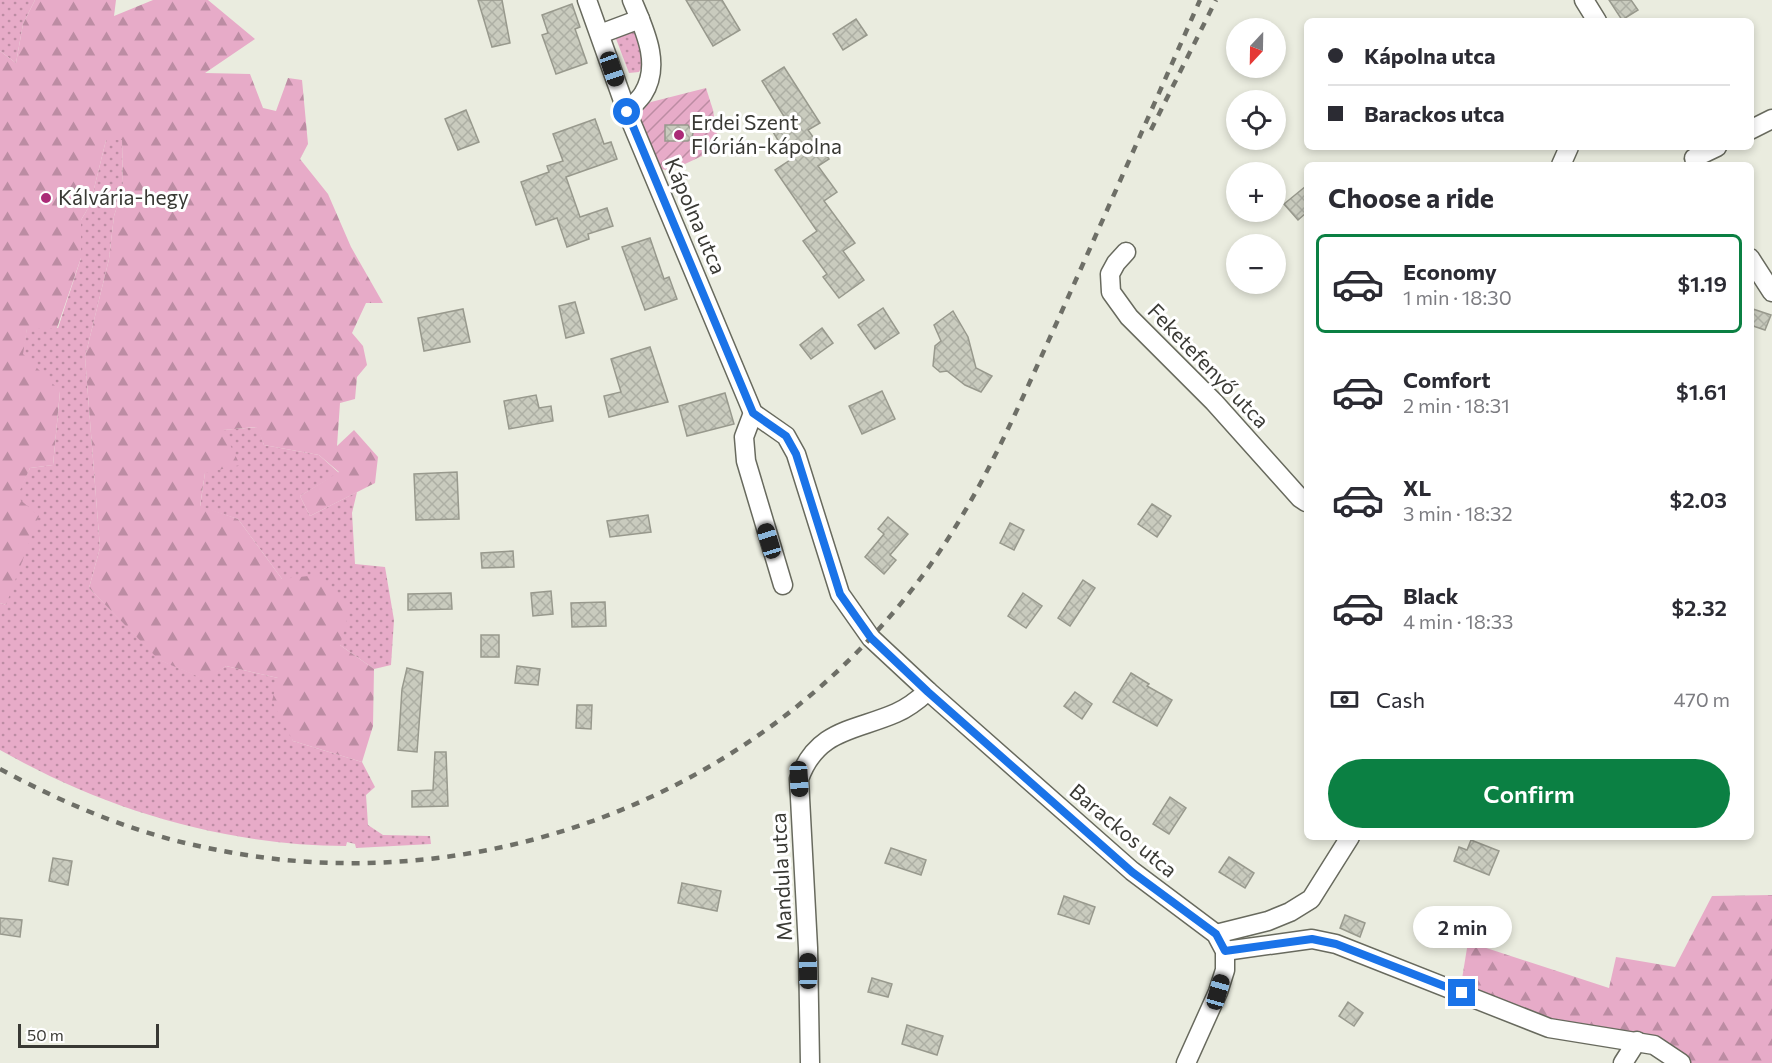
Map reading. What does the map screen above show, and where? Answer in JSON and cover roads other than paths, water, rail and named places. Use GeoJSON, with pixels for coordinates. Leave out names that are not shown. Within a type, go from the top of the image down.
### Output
{"type":"FeatureCollection","features":[{"type":"Feature","properties":{"kind":"street","name":"Kápolna utca"},"geometry":{"type":"LineString","coordinates":[[588,0],[627,112],[753,413]]}},
{"type":"Feature","properties":{"kind":"street"},"geometry":{"type":"LineString","coordinates":[[627,112],[643,94],[652,74],[651,49],[632,0]]}},
{"type":"Feature","properties":{"kind":"street"},"geometry":{"type":"LineString","coordinates":[[1584,0],[1595,18]]}},
{"type":"Feature","properties":{"kind":"street"},"geometry":{"type":"LineString","coordinates":[[600,34],[640,19]]}},
{"type":"Feature","properties":{"kind":"street"},"geometry":{"type":"LineString","coordinates":[[1754,128],[1772,119]]}},
{"type":"Feature","properties":{"kind":"street"},"geometry":{"type":"LineString","coordinates":[[1693,157],[1710,150]]}},
{"type":"Feature","properties":{"kind":"street","name":"Feketefenyő utca"},"geometry":{"type":"LineString","coordinates":[[1126,252],[1110,274],[1110,291],[1129,317],[1214,402],[1304,501]]}},
{"type":"Feature","properties":{"kind":"street"},"geometry":{"type":"LineString","coordinates":[[1754,264],[1772,292]]}},
{"type":"Feature","properties":{"kind":"street"},"geometry":{"type":"LineString","coordinates":[[753,413],[744,437],[746,461],[783,585]]}},
{"type":"Feature","properties":{"kind":"street","name":"Barackos utca"},"geometry":{"type":"LineString","coordinates":[[753,413],[786,436],[796,454],[840,594],[871,638],[928,692],[1132,872],[1216,934]]}},
{"type":"Feature","properties":{"kind":"street","name":"Mandula utca"},"geometry":{"type":"LineString","coordinates":[[810,1063],[808,948],[799,779],[805,764],[818,747],[833,735],[894,714],[910,706],[928,692]]}},
{"type":"Feature","properties":{"kind":"street"},"geometry":{"type":"LineString","coordinates":[[1186,1063],[1218,992],[1225,970],[1225,951],[1216,934],[1268,921],[1290,912],[1311,899],[1348,840]]}},
{"type":"Feature","properties":{"kind":"street"},"geometry":{"type":"LineString","coordinates":[[1225,951],[1312,939],[1336,944],[1549,1028],[1654,1045],[1681,1063]]}},
{"type":"Feature","properties":{"kind":"street"},"geometry":{"type":"LineString","coordinates":[[1623,1063],[1637,1041]]}},
{"type":"Feature","properties":{"kind":"railway"},"geometry":{"type":"LineString","coordinates":[[0,769],[99,816],[176,841],[308,862],[412,861],[513,844],[612,814],[704,770],[790,712],[867,642],[933,561],[952,533],[1015,414],[1200,0]]}},
{"type":"Feature","properties":{"kind":"railway"},"geometry":{"type":"LineString","coordinates":[[1151,130],[1216,0]]}},
{"type":"Feature","properties":{"kind":"place","name":"Erdei Szent Flórián-kápolna"},"geometry":{"type":"Point","coordinates":[679,135]}},
{"type":"Feature","properties":{"kind":"place","name":"Kálvária-hegy"},"geometry":{"type":"Point","coordinates":[46,198]}}]}
